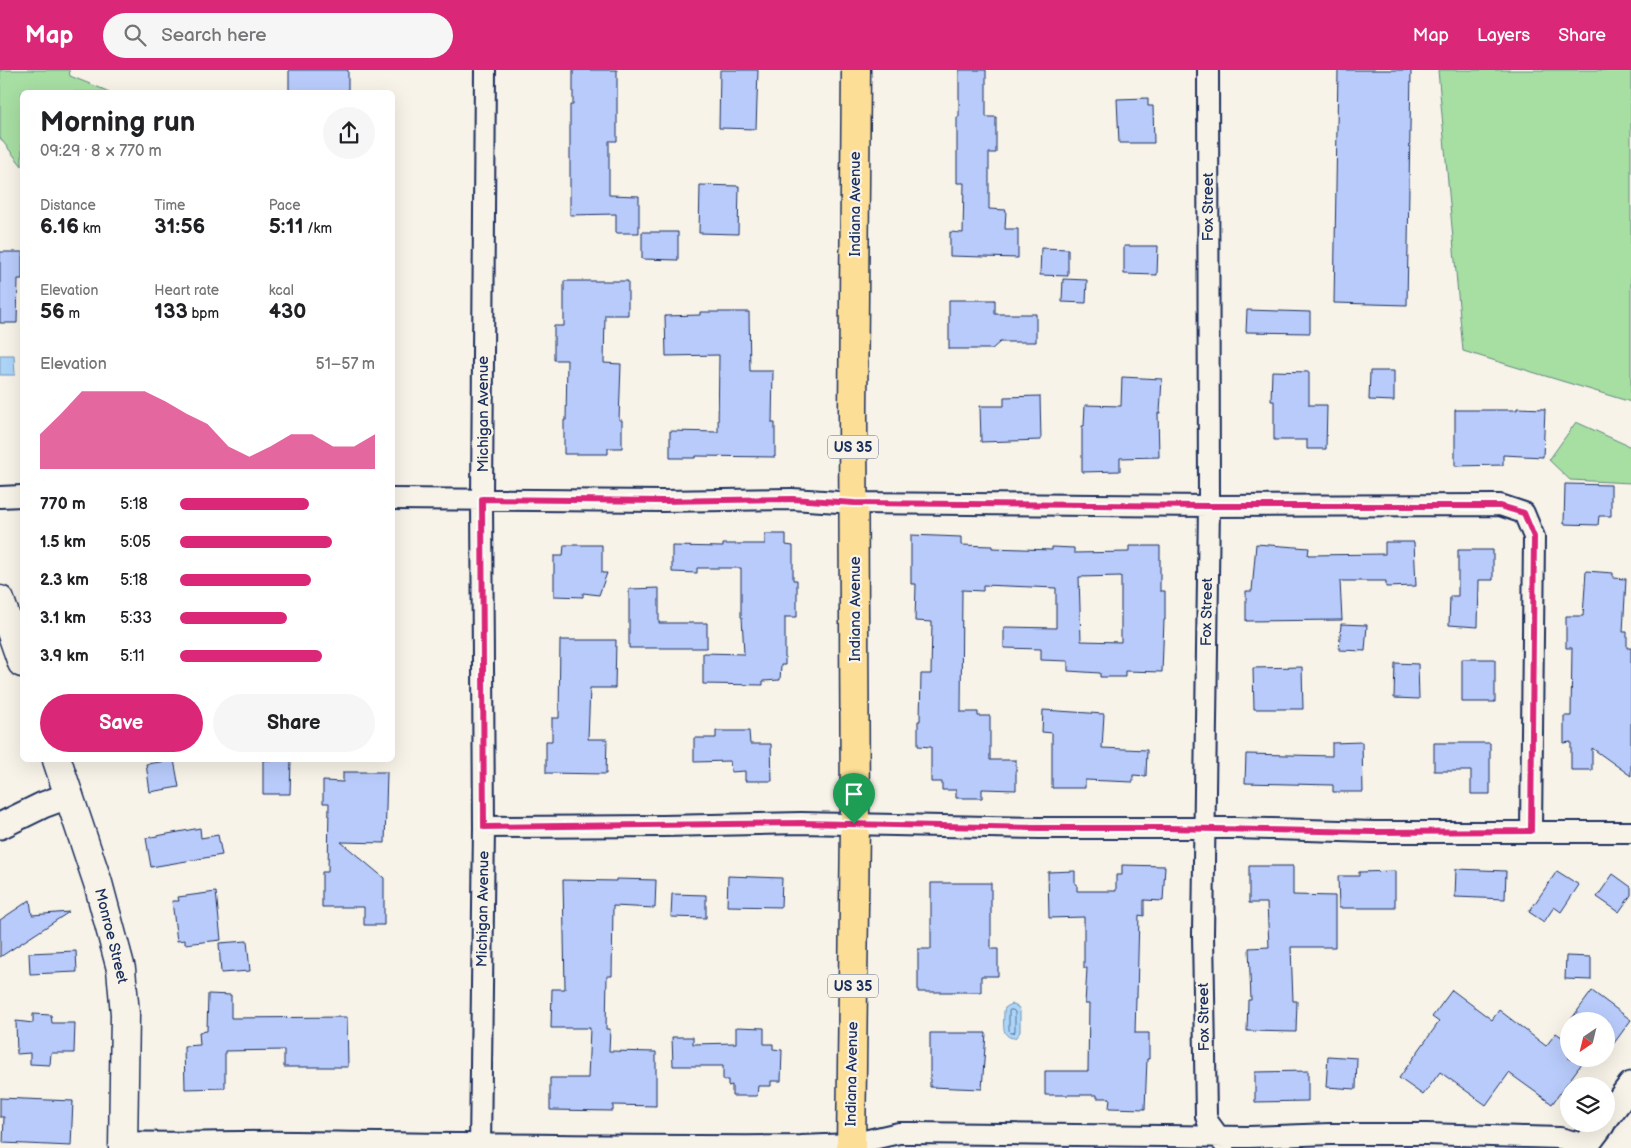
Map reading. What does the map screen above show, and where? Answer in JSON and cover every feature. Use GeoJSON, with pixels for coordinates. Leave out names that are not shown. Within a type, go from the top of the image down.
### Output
{"type":"FeatureCollection","features":[{"type":"Feature","properties":{"kind":"main road","name":"Indiana Avenue"},"geometry":{"type":"LineString","coordinates":[[851,1146],[854,824],[856,70]]}},
{"type":"Feature","properties":{"kind":"main road"},"geometry":{"type":"LineString","coordinates":[[0,600],[20,657]]}},
{"type":"Feature","properties":{"kind":"main road","name":"Monroe Street"},"geometry":{"type":"LineString","coordinates":[[58,762],[98,883],[121,969],[125,1014],[124,1145]]}},
{"type":"Feature","properties":{"kind":"street","name":"Michigan Avenue"},"geometry":{"type":"LineString","coordinates":[[480,1146],[484,827],[482,499],[485,70]]}},
{"type":"Feature","properties":{"kind":"street","name":"Fox Street"},"geometry":{"type":"LineString","coordinates":[[1208,70],[1209,506],[1203,934],[1206,1116],[1208,1122],[1223,1142]]}},
{"type":"Feature","properties":{"kind":"street"},"geometry":{"type":"LineString","coordinates":[[0,497],[20,496]]}},
{"type":"Feature","properties":{"kind":"street"},"geometry":{"type":"LineString","coordinates":[[395,499],[663,501],[792,499],[854,503],[1500,506],[1524,513],[1534,537],[1531,831]]}},
{"type":"Feature","properties":{"kind":"street"},"geometry":{"type":"LineString","coordinates":[[0,826],[43,805],[70,795]]}},
{"type":"Feature","properties":{"kind":"street"},"geometry":{"type":"LineString","coordinates":[[484,827],[801,823],[1039,828],[1235,828],[1374,832],[1631,832]]}},
{"type":"Feature","properties":{"kind":"street"},"geometry":{"type":"LineString","coordinates":[[1615,1106],[1631,1085]]}},
{"type":"Feature","properties":{"kind":"street"},"geometry":{"type":"LineString","coordinates":[[124,1145],[268,1141],[480,1146],[851,1146],[898,1134],[910,1133],[1223,1142],[1248,1137],[1330,1134],[1426,1134],[1560,1138],[1586,1146],[1596,1132]]}},
{"type":"Feature","properties":{"kind":"green space"},"geometry":{"type":"Polygon","coordinates":[[[0,70],[69,70],[70,76],[105,90],[20,90],[20,163],[0,138],[0,70]]]}},
{"type":"Feature","properties":{"kind":"green space"},"geometry":{"type":"Polygon","coordinates":[[[1438,70],[1631,70],[1631,402],[1463,351],[1438,70]]]}},
{"type":"Feature","properties":{"kind":"green space"},"geometry":{"type":"Polygon","coordinates":[[[1576,422],[1631,447],[1631,483],[1570,480],[1549,460],[1576,422]]]}},
{"type":"Feature","properties":{"kind":"water"},"geometry":{"type":"Polygon","coordinates":[[[0,355],[14,355],[15,375],[0,375],[0,355]]]}},
{"type":"Feature","properties":{"kind":"water"},"geometry":{"type":"Polygon","coordinates":[[[1011,1004],[1018,1007],[1020,1011],[1020,1032],[1015,1038],[1007,1035],[1004,1029],[1004,1011],[1011,1004]]]}},
{"type":"Feature","properties":{"kind":"building"},"geometry":{"type":"Polygon","coordinates":[[[289,70],[348,70],[348,90],[289,90],[289,70]]]}},
{"type":"Feature","properties":{"kind":"building"},"geometry":{"type":"Polygon","coordinates":[[[573,70],[617,70],[617,141],[609,141],[609,195],[639,196],[639,233],[616,233],[616,214],[570,215],[570,105],[573,105],[573,70]]]}},
{"type":"Feature","properties":{"kind":"building"},"geometry":{"type":"Polygon","coordinates":[[[720,70],[758,70],[756,129],[719,128],[720,70]]]}},
{"type":"Feature","properties":{"kind":"building"},"geometry":{"type":"Polygon","coordinates":[[[959,70],[986,70],[986,117],[996,117],[996,153],[989,153],[989,209],[1006,210],[1005,229],[1018,229],[1018,258],[950,256],[950,232],[963,233],[964,183],[957,183],[959,70]]]}},
{"type":"Feature","properties":{"kind":"building"},"geometry":{"type":"Polygon","coordinates":[[[1338,70],[1411,70],[1407,305],[1334,303],[1338,70]]]}},
{"type":"Feature","properties":{"kind":"building"},"geometry":{"type":"Polygon","coordinates":[[[1148,98],[1148,106],[1153,106],[1154,143],[1119,143],[1117,99],[1148,98]]]}},
{"type":"Feature","properties":{"kind":"building"},"geometry":{"type":"Polygon","coordinates":[[[700,185],[739,186],[738,234],[699,233],[700,185]]]}},
{"type":"Feature","properties":{"kind":"building"},"geometry":{"type":"Polygon","coordinates":[[[642,232],[678,232],[678,260],[642,259],[642,232]]]}},
{"type":"Feature","properties":{"kind":"building"},"geometry":{"type":"Polygon","coordinates":[[[1124,246],[1158,246],[1157,275],[1124,274],[1124,246]]]}},
{"type":"Feature","properties":{"kind":"building"},"geometry":{"type":"Polygon","coordinates":[[[1041,248],[1068,249],[1068,276],[1040,275],[1041,248]]]}},
{"type":"Feature","properties":{"kind":"building"},"geometry":{"type":"Polygon","coordinates":[[[0,252],[20,252],[17,323],[0,323],[0,252]]]}},
{"type":"Feature","properties":{"kind":"building"},"geometry":{"type":"Polygon","coordinates":[[[1063,279],[1087,280],[1086,303],[1062,302],[1063,279]]]}},
{"type":"Feature","properties":{"kind":"building"},"geometry":{"type":"Polygon","coordinates":[[[564,281],[628,281],[628,315],[605,315],[604,363],[621,364],[619,420],[622,420],[622,448],[608,448],[608,454],[564,454],[567,360],[554,360],[554,326],[564,326],[564,281]]]}},
{"type":"Feature","properties":{"kind":"building"},"geometry":{"type":"Polygon","coordinates":[[[949,300],[995,300],[995,314],[1036,314],[1036,342],[1000,342],[992,349],[949,349],[949,300]]]}},
{"type":"Feature","properties":{"kind":"building"},"geometry":{"type":"Polygon","coordinates":[[[1247,310],[1310,312],[1310,333],[1246,332],[1247,310]]]}},
{"type":"Feature","properties":{"kind":"building"},"geometry":{"type":"Polygon","coordinates":[[[700,312],[749,312],[750,371],[773,371],[772,423],[775,423],[775,457],[696,456],[695,458],[670,458],[670,431],[718,432],[719,355],[666,356],[665,316],[700,315],[700,312]]]}},
{"type":"Feature","properties":{"kind":"building"},"geometry":{"type":"Polygon","coordinates":[[[1272,371],[1309,372],[1309,405],[1327,405],[1326,449],[1307,449],[1307,440],[1274,440],[1274,401],[1271,401],[1272,371]]]}},
{"type":"Feature","properties":{"kind":"building"},"geometry":{"type":"Polygon","coordinates":[[[1370,371],[1394,371],[1394,401],[1369,400],[1370,371]]]}},
{"type":"Feature","properties":{"kind":"building"},"geometry":{"type":"Polygon","coordinates":[[[1122,377],[1162,379],[1160,413],[1158,413],[1159,457],[1120,458],[1120,471],[1082,472],[1082,426],[1084,426],[1085,405],[1121,406],[1122,377]]]}},
{"type":"Feature","properties":{"kind":"building"},"geometry":{"type":"Polygon","coordinates":[[[1040,396],[1041,440],[981,442],[980,406],[1004,406],[1004,397],[1040,396]]]}},
{"type":"Feature","properties":{"kind":"building"},"geometry":{"type":"Polygon","coordinates":[[[1517,408],[1545,409],[1543,457],[1503,455],[1503,465],[1455,466],[1455,410],[1517,410],[1517,408]]]}},
{"type":"Feature","properties":{"kind":"building"},"geometry":{"type":"Polygon","coordinates":[[[1565,484],[1611,485],[1611,516],[1599,516],[1598,525],[1564,524],[1565,484]]]}},
{"type":"Feature","properties":{"kind":"building"},"geometry":{"type":"Polygon","coordinates":[[[765,534],[786,534],[786,545],[793,546],[793,580],[797,580],[797,617],[785,617],[785,665],[781,665],[780,680],[763,681],[763,685],[703,684],[703,653],[744,654],[741,617],[741,568],[697,568],[697,573],[672,572],[672,546],[723,547],[723,544],[765,544],[765,534]]]}},
{"type":"Feature","properties":{"kind":"building"},"geometry":{"type":"Polygon","coordinates":[[[911,535],[961,537],[961,545],[992,546],[992,548],[1052,550],[1052,547],[1074,548],[1074,553],[1129,552],[1129,546],[1160,546],[1160,591],[1165,591],[1162,672],[1125,671],[1125,677],[1100,677],[1100,673],[1068,671],[1068,661],[1041,660],[1041,649],[1004,648],[1004,627],[1056,628],[1056,588],[983,585],[983,591],[962,590],[961,712],[978,712],[978,716],[990,716],[990,760],[1016,760],[1016,790],[982,789],[982,798],[956,798],[956,790],[942,790],[942,782],[931,782],[931,747],[918,746],[921,674],[931,674],[932,622],[915,621],[916,584],[911,584],[911,535]],[[1121,576],[1079,577],[1081,641],[1121,642],[1121,576]]]}},
{"type":"Feature","properties":{"kind":"building"},"geometry":{"type":"Polygon","coordinates":[[[1385,542],[1414,542],[1416,586],[1386,587],[1386,581],[1340,581],[1342,620],[1246,621],[1246,591],[1252,591],[1256,544],[1309,548],[1308,555],[1385,554],[1385,542]]]}},
{"type":"Feature","properties":{"kind":"building"},"geometry":{"type":"Polygon","coordinates":[[[564,545],[602,545],[602,573],[607,573],[599,595],[583,593],[583,597],[554,596],[554,556],[563,556],[564,545]]]}},
{"type":"Feature","properties":{"kind":"building"},"geometry":{"type":"Polygon","coordinates":[[[1458,550],[1493,550],[1493,580],[1479,580],[1478,627],[1449,625],[1450,596],[1458,596],[1458,550]]]}},
{"type":"Feature","properties":{"kind":"building"},"geometry":{"type":"Polygon","coordinates":[[[1586,571],[1613,573],[1613,578],[1626,579],[1623,632],[1627,632],[1627,648],[1631,648],[1631,776],[1592,748],[1592,770],[1571,770],[1571,742],[1564,743],[1564,716],[1571,716],[1572,648],[1566,648],[1566,616],[1583,616],[1586,571]]]}},
{"type":"Feature","properties":{"kind":"building"},"geometry":{"type":"Polygon","coordinates":[[[659,588],[659,623],[707,623],[707,648],[629,648],[629,589],[659,588]]]}},
{"type":"Feature","properties":{"kind":"building"},"geometry":{"type":"Polygon","coordinates":[[[1341,624],[1367,625],[1365,651],[1339,650],[1341,624]]]}},
{"type":"Feature","properties":{"kind":"building"},"geometry":{"type":"Polygon","coordinates":[[[560,640],[616,640],[615,688],[590,688],[588,739],[607,739],[606,774],[546,773],[546,741],[552,741],[552,718],[559,718],[560,640]]]}},
{"type":"Feature","properties":{"kind":"building"},"geometry":{"type":"Polygon","coordinates":[[[1462,659],[1495,659],[1495,702],[1462,702],[1462,659]]]}},
{"type":"Feature","properties":{"kind":"building"},"geometry":{"type":"Polygon","coordinates":[[[1395,663],[1418,664],[1419,699],[1394,698],[1395,663]]]}},
{"type":"Feature","properties":{"kind":"building"},"geometry":{"type":"Polygon","coordinates":[[[1302,667],[1303,709],[1254,709],[1253,668],[1302,667]]]}},
{"type":"Feature","properties":{"kind":"building"},"geometry":{"type":"Polygon","coordinates":[[[1043,710],[1104,714],[1102,748],[1147,750],[1146,776],[1133,775],[1133,782],[1085,780],[1085,788],[1052,788],[1052,733],[1042,732],[1043,710]]]}},
{"type":"Feature","properties":{"kind":"building"},"geometry":{"type":"Polygon","coordinates":[[[716,731],[749,731],[750,744],[771,744],[772,781],[745,781],[745,771],[731,772],[730,761],[694,762],[694,738],[716,738],[716,731]]]}},
{"type":"Feature","properties":{"kind":"building"},"geometry":{"type":"Polygon","coordinates":[[[1362,742],[1363,792],[1333,792],[1333,785],[1245,783],[1246,754],[1332,756],[1332,743],[1362,742]]]}},
{"type":"Feature","properties":{"kind":"building"},"geometry":{"type":"Polygon","coordinates":[[[1434,743],[1490,743],[1490,794],[1471,794],[1471,771],[1434,771],[1434,743]]]}},
{"type":"Feature","properties":{"kind":"building"},"geometry":{"type":"Polygon","coordinates":[[[174,762],[179,787],[150,792],[146,764],[174,762]]]}},
{"type":"Feature","properties":{"kind":"building"},"geometry":{"type":"Polygon","coordinates":[[[263,762],[291,762],[290,794],[263,794],[263,762]]]}},
{"type":"Feature","properties":{"kind":"building"},"geometry":{"type":"Polygon","coordinates":[[[343,772],[387,772],[385,843],[341,842],[384,878],[384,925],[364,925],[364,907],[322,907],[322,872],[328,872],[329,803],[323,803],[323,781],[343,782],[343,772]]]}},
{"type":"Feature","properties":{"kind":"building"},"geometry":{"type":"Polygon","coordinates":[[[200,828],[201,838],[218,835],[222,855],[151,867],[146,838],[200,828]]]}},
{"type":"Feature","properties":{"kind":"building"},"geometry":{"type":"Polygon","coordinates":[[[1122,865],[1165,866],[1163,901],[1144,900],[1144,916],[1139,915],[1135,1033],[1149,1033],[1145,1109],[1109,1108],[1110,1098],[1097,1098],[1097,1095],[1045,1095],[1045,1071],[1088,1071],[1089,1004],[1085,1004],[1087,968],[1084,968],[1084,917],[1049,918],[1048,872],[1075,871],[1077,891],[1116,891],[1116,875],[1122,875],[1122,865]]]}},
{"type":"Feature","properties":{"kind":"building"},"geometry":{"type":"Polygon","coordinates":[[[1249,866],[1293,866],[1293,895],[1335,896],[1335,947],[1291,947],[1293,1001],[1297,1001],[1296,1032],[1247,1031],[1248,1000],[1251,1000],[1249,948],[1269,947],[1267,903],[1249,903],[1249,866]]]}},
{"type":"Feature","properties":{"kind":"building"},"geometry":{"type":"Polygon","coordinates":[[[1456,869],[1506,871],[1505,899],[1455,897],[1456,869]]]}},
{"type":"Feature","properties":{"kind":"building"},"geometry":{"type":"Polygon","coordinates":[[[1395,871],[1395,908],[1339,908],[1338,876],[1359,876],[1359,872],[1395,871]]]}},
{"type":"Feature","properties":{"kind":"building"},"geometry":{"type":"Polygon","coordinates":[[[1557,871],[1579,885],[1561,912],[1554,907],[1544,922],[1529,912],[1557,871]]]}},
{"type":"Feature","properties":{"kind":"building"},"geometry":{"type":"Polygon","coordinates":[[[1613,874],[1631,887],[1631,895],[1619,912],[1597,897],[1613,874]]]}},
{"type":"Feature","properties":{"kind":"building"},"geometry":{"type":"Polygon","coordinates":[[[728,876],[782,878],[781,907],[727,906],[728,876]]]}},
{"type":"Feature","properties":{"kind":"building"},"geometry":{"type":"Polygon","coordinates":[[[616,879],[656,880],[655,908],[613,906],[612,976],[607,976],[606,1029],[610,1029],[609,1051],[656,1052],[656,1106],[613,1105],[613,1111],[550,1110],[550,1078],[588,1078],[590,1028],[551,1028],[552,989],[565,989],[563,880],[616,881],[616,879]]]}},
{"type":"Feature","properties":{"kind":"building"},"geometry":{"type":"Polygon","coordinates":[[[931,883],[991,883],[991,949],[998,949],[998,976],[981,976],[981,992],[918,992],[918,949],[931,949],[931,883]]]}},
{"type":"Feature","properties":{"kind":"building"},"geometry":{"type":"Polygon","coordinates":[[[216,892],[221,940],[185,944],[185,940],[177,941],[172,901],[179,901],[178,897],[216,892]]]}},
{"type":"Feature","properties":{"kind":"building"},"geometry":{"type":"Polygon","coordinates":[[[672,894],[706,895],[706,918],[671,917],[672,894]]]}},
{"type":"Feature","properties":{"kind":"building"},"geometry":{"type":"Polygon","coordinates":[[[30,900],[32,915],[69,912],[0,957],[0,920],[30,900]]]}},
{"type":"Feature","properties":{"kind":"building"},"geometry":{"type":"Polygon","coordinates":[[[247,941],[250,971],[221,973],[219,943],[247,941]]]}},
{"type":"Feature","properties":{"kind":"building"},"geometry":{"type":"Polygon","coordinates":[[[76,951],[77,972],[30,974],[29,953],[76,951]]]}},
{"type":"Feature","properties":{"kind":"building"},"geometry":{"type":"Polygon","coordinates":[[[1566,956],[1591,957],[1591,980],[1565,979],[1566,956]]]}},
{"type":"Feature","properties":{"kind":"building"},"geometry":{"type":"Polygon","coordinates":[[[1452,990],[1492,1020],[1499,1010],[1546,1046],[1556,1033],[1560,1036],[1560,1068],[1578,1068],[1572,1077],[1560,1077],[1560,1093],[1552,1104],[1509,1073],[1486,1105],[1440,1072],[1423,1095],[1399,1078],[1439,1022],[1432,1017],[1452,990]]]}},
{"type":"Feature","properties":{"kind":"building"},"geometry":{"type":"Polygon","coordinates":[[[1592,991],[1631,1020],[1615,1042],[1615,1012],[1577,1012],[1592,991]]]}},
{"type":"Feature","properties":{"kind":"building"},"geometry":{"type":"Polygon","coordinates":[[[208,994],[231,995],[231,1018],[347,1017],[348,1067],[284,1067],[284,1050],[225,1051],[225,1088],[185,1089],[184,1046],[200,1045],[199,1032],[207,1031],[208,994]]]}},
{"type":"Feature","properties":{"kind":"building"},"geometry":{"type":"Polygon","coordinates":[[[33,1014],[51,1015],[52,1023],[75,1023],[74,1053],[51,1053],[50,1065],[30,1064],[30,1053],[17,1054],[16,1021],[33,1023],[33,1014]]]}},
{"type":"Feature","properties":{"kind":"building"},"geometry":{"type":"Polygon","coordinates":[[[736,1027],[764,1028],[764,1044],[773,1044],[773,1049],[782,1050],[781,1081],[771,1081],[771,1086],[758,1086],[757,1096],[732,1096],[732,1085],[728,1086],[728,1080],[723,1080],[723,1066],[673,1066],[672,1037],[693,1037],[693,1044],[736,1043],[736,1027]]]}},
{"type":"Feature","properties":{"kind":"building"},"geometry":{"type":"Polygon","coordinates":[[[930,1033],[986,1033],[982,1089],[930,1087],[930,1033]]]}},
{"type":"Feature","properties":{"kind":"building"},"geometry":{"type":"Polygon","coordinates":[[[1328,1056],[1357,1058],[1356,1089],[1326,1087],[1328,1056]]]}},
{"type":"Feature","properties":{"kind":"building"},"geometry":{"type":"Polygon","coordinates":[[[1308,1071],[1308,1101],[1255,1102],[1255,1072],[1308,1071]]]}},
{"type":"Feature","properties":{"kind":"building"},"geometry":{"type":"Polygon","coordinates":[[[0,1098],[73,1101],[71,1146],[3,1143],[4,1117],[0,1117],[0,1098]]]}},
{"type":"Feature","properties":{"kind":"route"},"geometry":{"type":"LineString","coordinates":[[482,499],[663,501],[792,499],[854,503],[900,502],[1036,505],[1500,506],[1524,513],[1534,537],[1531,831],[1374,832],[1235,828],[1039,828],[854,824],[484,827],[482,499]]}}]}
